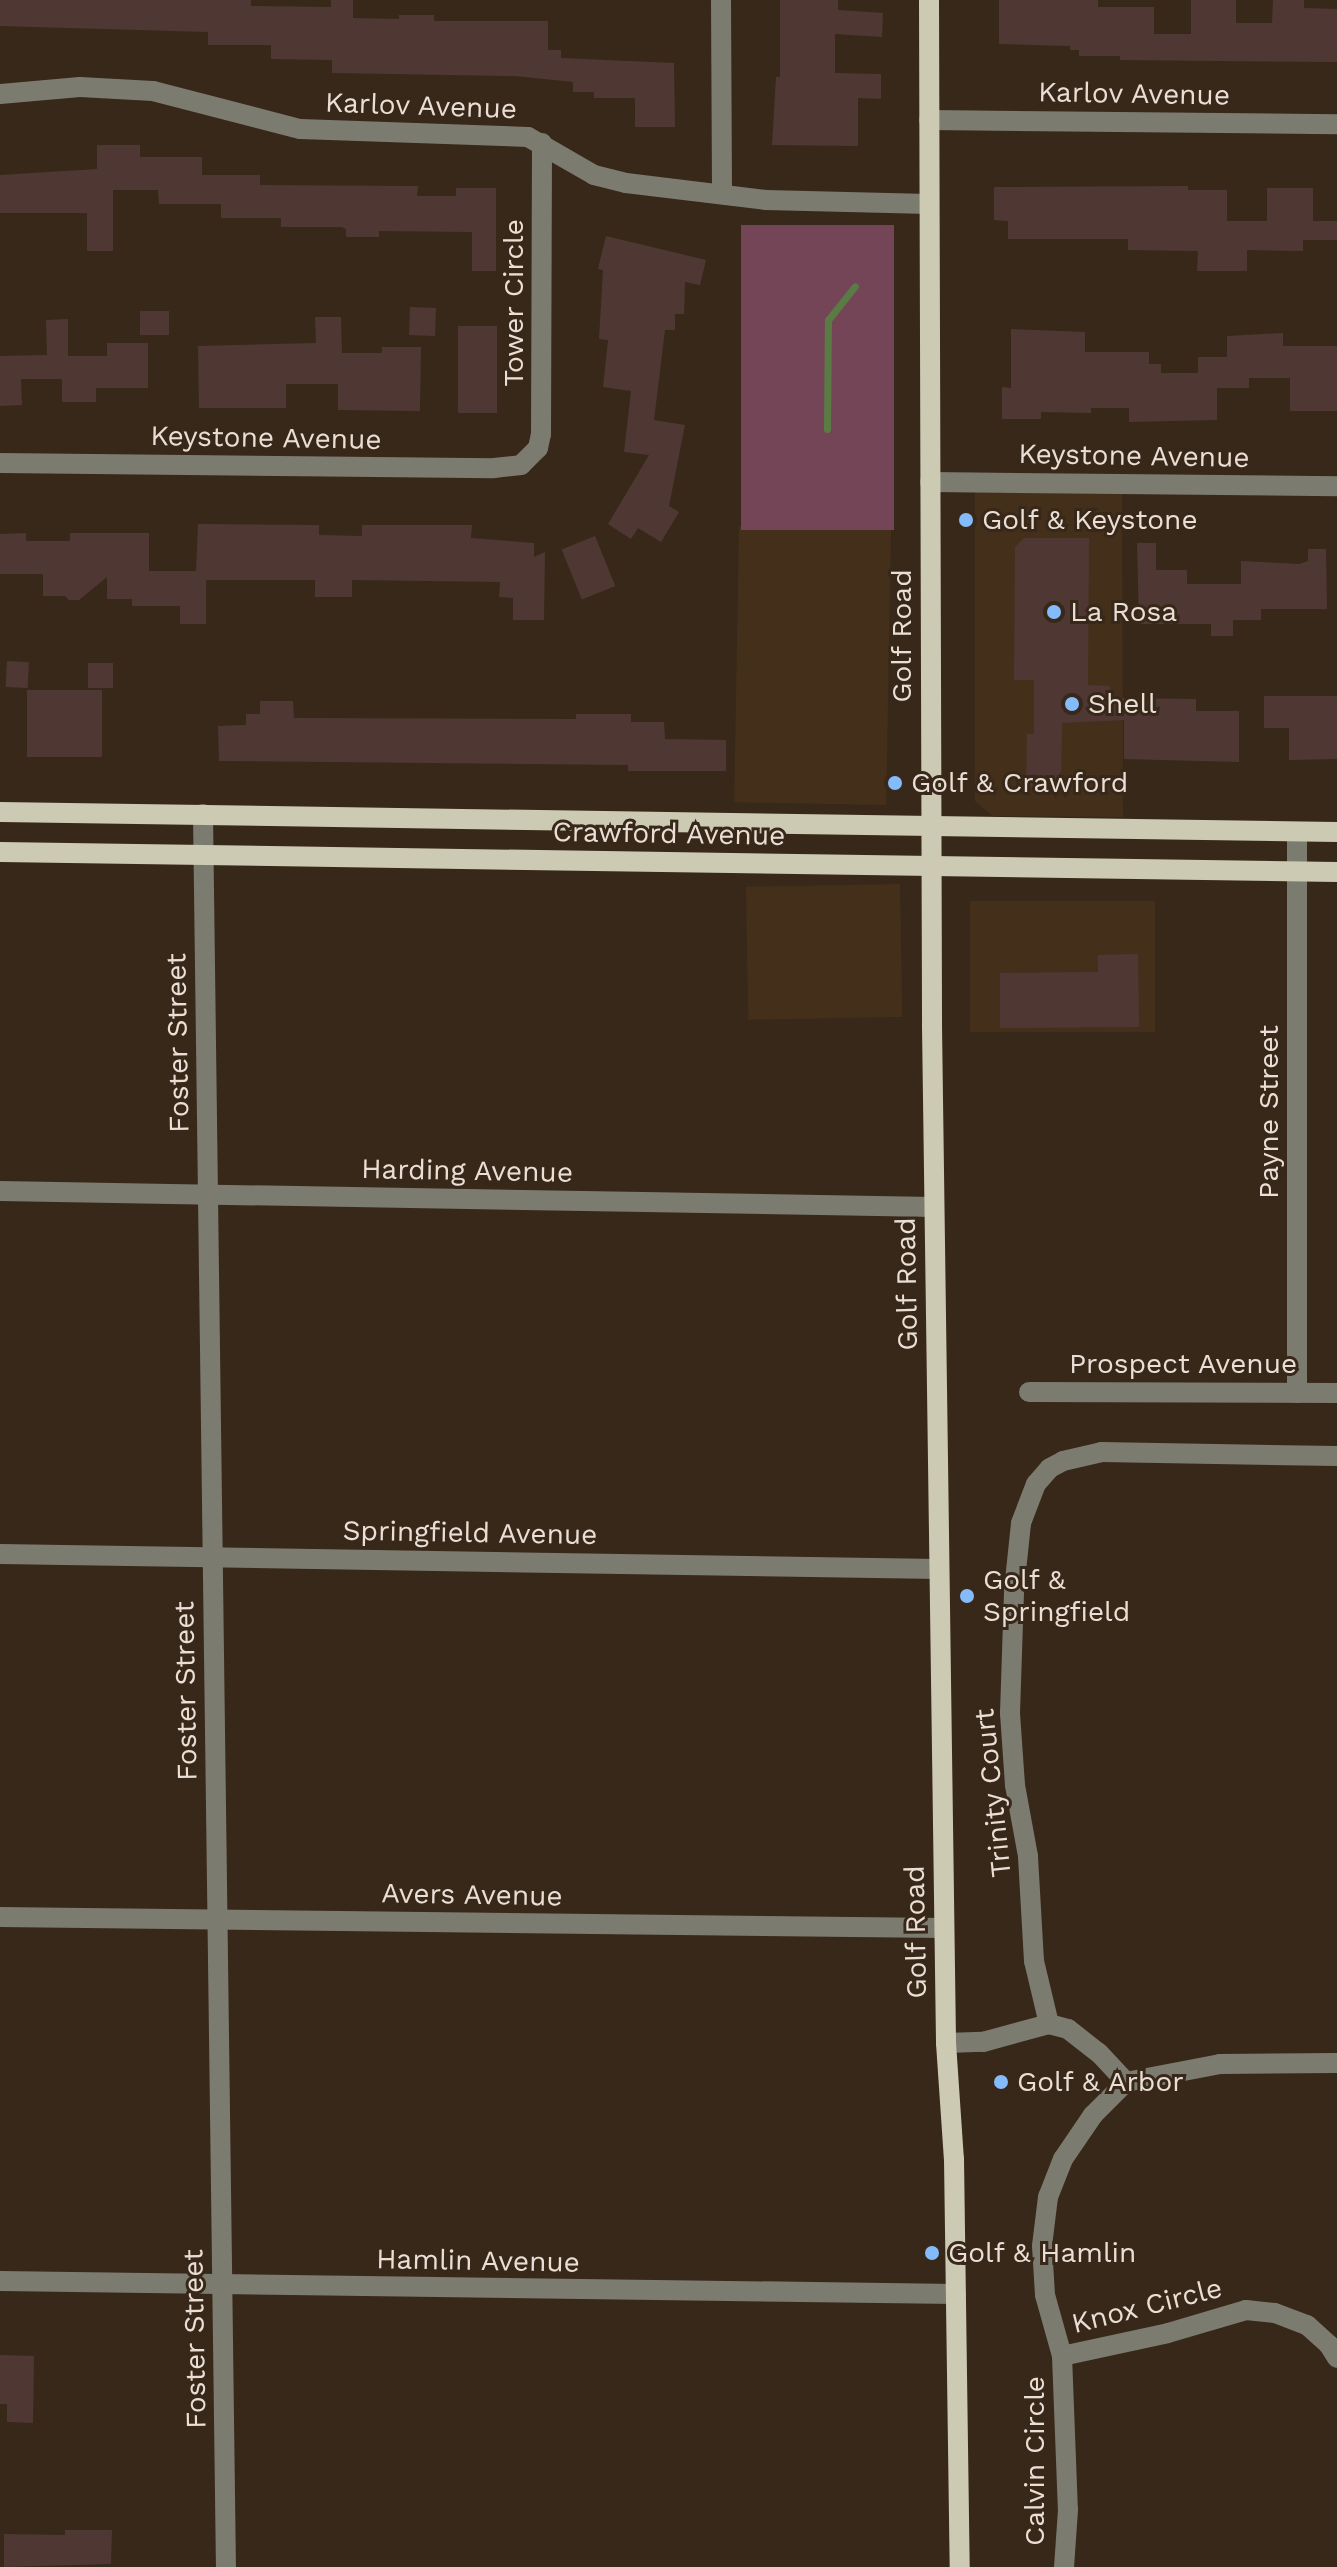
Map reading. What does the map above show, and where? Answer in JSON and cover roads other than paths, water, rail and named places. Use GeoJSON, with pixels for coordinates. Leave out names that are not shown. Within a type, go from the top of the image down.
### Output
{"type":"FeatureCollection","features":[{"type":"Feature","properties":{"kind":"main road","name":"Golf Road"},"geometry":{"type":"LineString","coordinates":[[929,0],[930,869],[934,1207],[946,2043],[954,2159],[960,2567]]}},
{"type":"Feature","properties":{"kind":"main road","name":"Crawford Avenue"},"geometry":{"type":"LineString","coordinates":[[0,812],[1337,832]]}},
{"type":"Feature","properties":{"kind":"main road","name":"Crawford Avenue"},"geometry":{"type":"LineString","coordinates":[[0,852],[930,869],[1337,872]]}},
{"type":"Feature","properties":{"kind":"street"},"geometry":{"type":"LineString","coordinates":[[721,0],[722,194]]}},
{"type":"Feature","properties":{"kind":"street","name":"Karlov Avenue"},"geometry":{"type":"LineString","coordinates":[[0,94],[80,87],[153,91],[300,129],[512,134],[542,143],[594,175],[626,183],[766,200],[929,204]]}},
{"type":"Feature","properties":{"kind":"street","name":"Karlov Avenue"},"geometry":{"type":"LineString","coordinates":[[929,120],[1337,124]]}},
{"type":"Feature","properties":{"kind":"street","name":"Tower Circle"},"geometry":{"type":"LineString","coordinates":[[530,459],[538,448],[542,420],[542,143]]}},
{"type":"Feature","properties":{"kind":"street","name":"Keystone Avenue"},"geometry":{"type":"LineString","coordinates":[[0,463],[494,468],[521,465],[530,459]]}},
{"type":"Feature","properties":{"kind":"street","name":"Keystone Avenue"},"geometry":{"type":"LineString","coordinates":[[930,482],[1337,486]]}},
{"type":"Feature","properties":{"kind":"street","name":"Foster Street"},"geometry":{"type":"LineString","coordinates":[[203,814],[226,2567]]}},
{"type":"Feature","properties":{"kind":"street","name":"Payne Street"},"geometry":{"type":"LineString","coordinates":[[1297,832],[1297,1393]]}},
{"type":"Feature","properties":{"kind":"street","name":"Harding Avenue"},"geometry":{"type":"LineString","coordinates":[[0,1191],[934,1207]]}},
{"type":"Feature","properties":{"kind":"street","name":"Prospect Avenue"},"geometry":{"type":"LineString","coordinates":[[1029,1392],[1337,1393]]}},
{"type":"Feature","properties":{"kind":"street","name":"Trinity Court"},"geometry":{"type":"LineString","coordinates":[[1049,2024],[1034,1961],[1028,1856],[1015,1785],[1010,1713],[1019,1537],[1036,1484],[1050,1468],[1063,1461],[1101,1452],[1337,1456]]}},
{"type":"Feature","properties":{"kind":"street","name":"Springfield Avenue"},"geometry":{"type":"LineString","coordinates":[[0,1554],[939,1569]]}},
{"type":"Feature","properties":{"kind":"street","name":"Avers Avenue"},"geometry":{"type":"LineString","coordinates":[[0,1917],[944,1928]]}},
{"type":"Feature","properties":{"kind":"street"},"geometry":{"type":"LineString","coordinates":[[946,2043],[983,2042],[1049,2024],[1068,2029],[1099,2053],[1126,2082],[1220,2064],[1337,2063]]}},
{"type":"Feature","properties":{"kind":"street","name":"Knox Circle"},"geometry":{"type":"LineString","coordinates":[[1126,2082],[1093,2115],[1063,2159],[1048,2197],[1042,2246],[1045,2295],[1062,2356],[1168,2333],[1246,2310],[1275,2313],[1307,2325],[1329,2345],[1337,2358]]}},
{"type":"Feature","properties":{"kind":"street","name":"Hamlin Avenue"},"geometry":{"type":"LineString","coordinates":[[0,2281],[222,2287],[956,2294]]}},
{"type":"Feature","properties":{"kind":"street","name":"Calvin Circle"},"geometry":{"type":"LineString","coordinates":[[1062,2356],[1068,2510],[1064,2567]]}},
{"type":"Feature","properties":{"kind":"waterway"},"geometry":{"type":"LineString","coordinates":[[827,429],[828,320],[855,286]]}},
{"type":"Feature","properties":{"kind":"place","name":"Golf & Keystone"},"geometry":{"type":"Point","coordinates":[966,520]}},
{"type":"Feature","properties":{"kind":"place","name":"La Rosa"},"geometry":{"type":"Point","coordinates":[1054,612]}},
{"type":"Feature","properties":{"kind":"place","name":"Shell"},"geometry":{"type":"Point","coordinates":[1072,704]}},
{"type":"Feature","properties":{"kind":"place","name":"Golf & Crawford"},"geometry":{"type":"Point","coordinates":[895,783]}},
{"type":"Feature","properties":{"kind":"place","name":"Golf & Springfield"},"geometry":{"type":"Point","coordinates":[967,1596]}},
{"type":"Feature","properties":{"kind":"place","name":"Golf & Arbor"},"geometry":{"type":"Point","coordinates":[1001,2082]}},
{"type":"Feature","properties":{"kind":"place","name":"Golf & Hamlin"},"geometry":{"type":"Point","coordinates":[932,2253]}}]}
